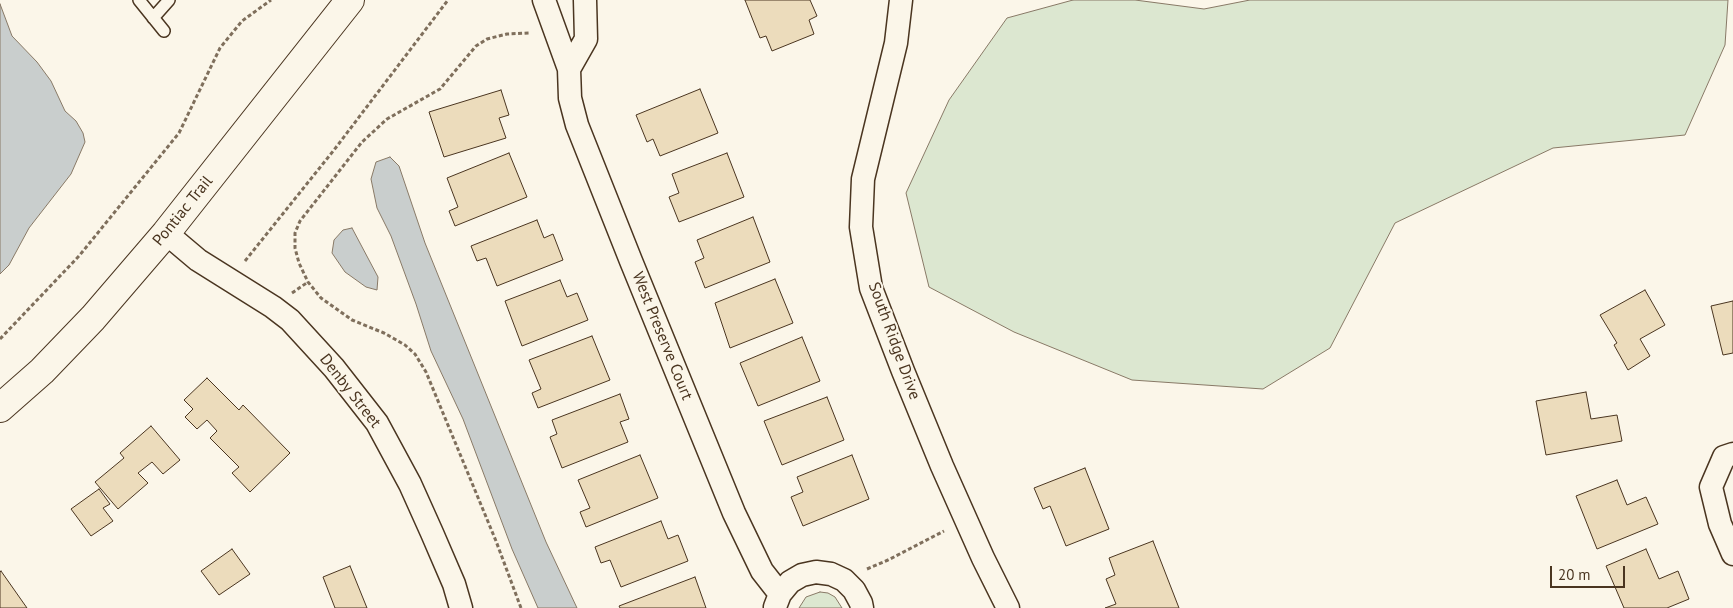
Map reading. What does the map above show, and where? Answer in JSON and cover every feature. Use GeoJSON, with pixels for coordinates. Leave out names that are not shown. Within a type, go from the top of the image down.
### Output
{"type":"FeatureCollection","features":[{"type":"Feature","properties":{"kind":"main road","name":"Pontiac Trail"},"geometry":{"type":"LineString","coordinates":[[0,408],[42,371],[87,325],[166,233],[350,0]]}},
{"type":"Feature","properties":{"kind":"street","name":"West Preserve Court"},"geometry":{"type":"LineString","coordinates":[[544,0],[569,70],[570,98],[577,125],[734,513],[762,571],[778,601],[790,582],[802,575],[816,572],[831,574],[844,580]]}},
{"type":"Feature","properties":{"kind":"street"},"geometry":{"type":"LineString","coordinates":[[569,70],[586,38],[585,0]]}},
{"type":"Feature","properties":{"kind":"street","name":"South Ridge Drive"},"geometry":{"type":"LineString","coordinates":[[901,0],[896,43],[863,179],[860,226],[871,288],[967,522],[1008,608]]}},
{"type":"Feature","properties":{"kind":"street","name":"Denby Street"},"geometry":{"type":"LineString","coordinates":[[166,233],[198,260],[290,320],[334,368],[377,423],[410,484],[454,584],[461,608]]}},
{"type":"Feature","properties":{"kind":"street"},"geometry":{"type":"LineString","coordinates":[[1733,454],[1724,457],[1711,487],[1720,524],[1733,554]]}},
{"type":"Feature","properties":{"kind":"street"},"geometry":{"type":"LineString","coordinates":[[844,580],[854,590],[862,608]]}},
{"type":"Feature","properties":{"kind":"lane"},"geometry":{"type":"LineString","coordinates":[[138,0],[164,31]]}},
{"type":"Feature","properties":{"kind":"lane"},"geometry":{"type":"LineString","coordinates":[[153,18],[169,0]]}},
{"type":"Feature","properties":{"kind":"path"},"geometry":{"type":"LineString","coordinates":[[0,339],[79,256],[179,133],[220,48],[242,21],[271,0]]}},
{"type":"Feature","properties":{"kind":"path"},"geometry":{"type":"LineString","coordinates":[[230,280],[334,150],[448,0]]}},
{"type":"Feature","properties":{"kind":"path"},"geometry":{"type":"LineString","coordinates":[[521,608],[496,540],[426,372],[419,360],[405,345],[384,333],[352,320],[321,298],[308,282],[299,263],[295,248],[295,233],[300,221],[362,142],[381,125],[401,110],[423,100],[440,88],[476,46],[487,39],[507,34],[529,33]]}},
{"type":"Feature","properties":{"kind":"path"},"geometry":{"type":"LineString","coordinates":[[844,580],[888,560],[935,534],[967,522]]}},
{"type":"Feature","properties":{"kind":"green space"},"geometry":{"type":"Polygon","coordinates":[[[1073,0],[1135,0],[1204,9],[1250,0],[1728,0],[1725,45],[1685,135],[1553,148],[1395,223],[1330,348],[1263,389],[1132,380],[1014,332],[929,287],[906,193],[949,100],[1007,18],[1073,0]]]}},
{"type":"Feature","properties":{"kind":"green space"},"geometry":{"type":"Polygon","coordinates":[[[820,592],[828,593],[835,597],[842,608],[799,608],[806,597],[820,592]]]}},
{"type":"Feature","properties":{"kind":"shaded area"},"geometry":{"type":"Polygon","coordinates":[[[0,4],[12,36],[37,62],[51,81],[65,111],[76,121],[83,133],[85,142],[71,174],[29,228],[9,265],[0,274],[0,4]]]}},
{"type":"Feature","properties":{"kind":"shaded area"},"geometry":{"type":"Polygon","coordinates":[[[390,157],[399,166],[425,243],[546,542],[577,608],[538,608],[512,549],[463,419],[431,351],[391,236],[377,208],[371,179],[376,162],[390,157]]]}},
{"type":"Feature","properties":{"kind":"shaded area"},"geometry":{"type":"Polygon","coordinates":[[[352,228],[378,277],[377,290],[366,287],[345,272],[332,253],[334,240],[343,230],[352,228]]]}},
{"type":"Feature","properties":{"kind":"building"},"geometry":{"type":"Polygon","coordinates":[[[745,0],[810,0],[817,16],[809,20],[814,34],[772,51],[766,36],[760,38],[745,0]]]}},
{"type":"Feature","properties":{"kind":"building"},"geometry":{"type":"Polygon","coordinates":[[[700,89],[718,133],[660,156],[653,139],[647,142],[636,115],[700,89]]]}},
{"type":"Feature","properties":{"kind":"building"},"geometry":{"type":"Polygon","coordinates":[[[501,90],[509,115],[499,118],[506,138],[444,157],[429,112],[501,90]]]}},
{"type":"Feature","properties":{"kind":"building"},"geometry":{"type":"Polygon","coordinates":[[[509,153],[527,197],[455,226],[449,211],[458,207],[447,178],[509,153]]]}},
{"type":"Feature","properties":{"kind":"building"},"geometry":{"type":"Polygon","coordinates":[[[727,153],[744,197],[679,222],[669,197],[679,193],[672,174],[727,153]]]}},
{"type":"Feature","properties":{"kind":"building"},"geometry":{"type":"Polygon","coordinates":[[[753,217],[770,262],[705,288],[695,262],[704,258],[697,240],[753,217]]]}},
{"type":"Feature","properties":{"kind":"building"},"geometry":{"type":"Polygon","coordinates":[[[537,220],[544,238],[553,234],[563,260],[497,286],[486,258],[477,261],[471,246],[537,220]]]}},
{"type":"Feature","properties":{"kind":"building"},"geometry":{"type":"Polygon","coordinates":[[[775,279],[793,323],[730,348],[715,303],[775,279]]]}},
{"type":"Feature","properties":{"kind":"building"},"geometry":{"type":"Polygon","coordinates":[[[560,280],[567,297],[577,293],[588,320],[522,346],[505,301],[560,280]]]}},
{"type":"Feature","properties":{"kind":"building"},"geometry":{"type":"Polygon","coordinates":[[[1645,290],[1665,325],[1640,339],[1650,356],[1628,370],[1614,345],[1617,343],[1600,315],[1645,290]]]}},
{"type":"Feature","properties":{"kind":"building"},"geometry":{"type":"Polygon","coordinates":[[[1733,301],[1733,353],[1723,355],[1711,306],[1733,301]]]}},
{"type":"Feature","properties":{"kind":"building"},"geometry":{"type":"Polygon","coordinates":[[[592,336],[610,380],[538,408],[532,393],[541,389],[529,360],[592,336]]]}},
{"type":"Feature","properties":{"kind":"building"},"geometry":{"type":"Polygon","coordinates":[[[802,337],[820,381],[758,406],[740,363],[802,337]]]}},
{"type":"Feature","properties":{"kind":"building"},"geometry":{"type":"Polygon","coordinates":[[[207,378],[239,410],[243,405],[290,453],[250,492],[232,473],[239,467],[210,438],[217,431],[207,420],[197,429],[185,417],[193,409],[184,400],[207,378]]]}},
{"type":"Feature","properties":{"kind":"building"},"geometry":{"type":"Polygon","coordinates":[[[1586,392],[1591,419],[1617,415],[1622,441],[1546,455],[1536,401],[1586,392]]]}},
{"type":"Feature","properties":{"kind":"building"},"geometry":{"type":"Polygon","coordinates":[[[620,394],[629,419],[620,422],[628,442],[562,468],[550,437],[557,434],[552,420],[620,394]]]}},
{"type":"Feature","properties":{"kind":"building"},"geometry":{"type":"Polygon","coordinates":[[[827,397],[844,440],[782,465],[764,421],[827,397]]]}},
{"type":"Feature","properties":{"kind":"building"},"geometry":{"type":"Polygon","coordinates":[[[151,426],[180,460],[163,474],[152,462],[138,473],[148,483],[118,509],[95,482],[124,458],[120,453],[151,426]]]}},
{"type":"Feature","properties":{"kind":"building"},"geometry":{"type":"Polygon","coordinates":[[[640,455],[658,498],[586,527],[580,512],[590,508],[578,480],[640,455]]]}},
{"type":"Feature","properties":{"kind":"building"},"geometry":{"type":"Polygon","coordinates":[[[852,455],[869,499],[803,526],[791,497],[803,492],[797,477],[852,455]]]}},
{"type":"Feature","properties":{"kind":"building"},"geometry":{"type":"Polygon","coordinates":[[[1085,468],[1109,529],[1066,546],[1050,506],[1043,509],[1034,488],[1085,468]]]}},
{"type":"Feature","properties":{"kind":"building"},"geometry":{"type":"Polygon","coordinates":[[[1617,480],[1627,505],[1646,497],[1658,524],[1597,549],[1576,496],[1617,480]]]}},
{"type":"Feature","properties":{"kind":"building"},"geometry":{"type":"Polygon","coordinates":[[[99,489],[110,504],[103,508],[113,521],[91,536],[71,509],[99,489]]]}},
{"type":"Feature","properties":{"kind":"building"},"geometry":{"type":"Polygon","coordinates":[[[661,521],[668,539],[678,535],[688,561],[621,587],[610,560],[601,563],[595,547],[661,521]]]}},
{"type":"Feature","properties":{"kind":"building"},"geometry":{"type":"Polygon","coordinates":[[[1153,541],[1179,608],[1105,608],[1116,604],[1106,579],[1115,575],[1109,558],[1153,541]]]}},
{"type":"Feature","properties":{"kind":"building"},"geometry":{"type":"Polygon","coordinates":[[[232,549],[250,574],[219,595],[201,571],[232,549]]]}},
{"type":"Feature","properties":{"kind":"building"},"geometry":{"type":"Polygon","coordinates":[[[1646,549],[1659,579],[1678,571],[1689,599],[1667,608],[1624,608],[1606,566],[1646,549]]]}},
{"type":"Feature","properties":{"kind":"building"},"geometry":{"type":"Polygon","coordinates":[[[350,566],[367,608],[335,608],[323,577],[350,566]]]}},
{"type":"Feature","properties":{"kind":"building"},"geometry":{"type":"Polygon","coordinates":[[[1,571],[27,608],[0,608],[1,571]]]}},
{"type":"Feature","properties":{"kind":"building"},"geometry":{"type":"Polygon","coordinates":[[[695,577],[706,608],[620,608],[619,606],[695,577]]]}}]}
